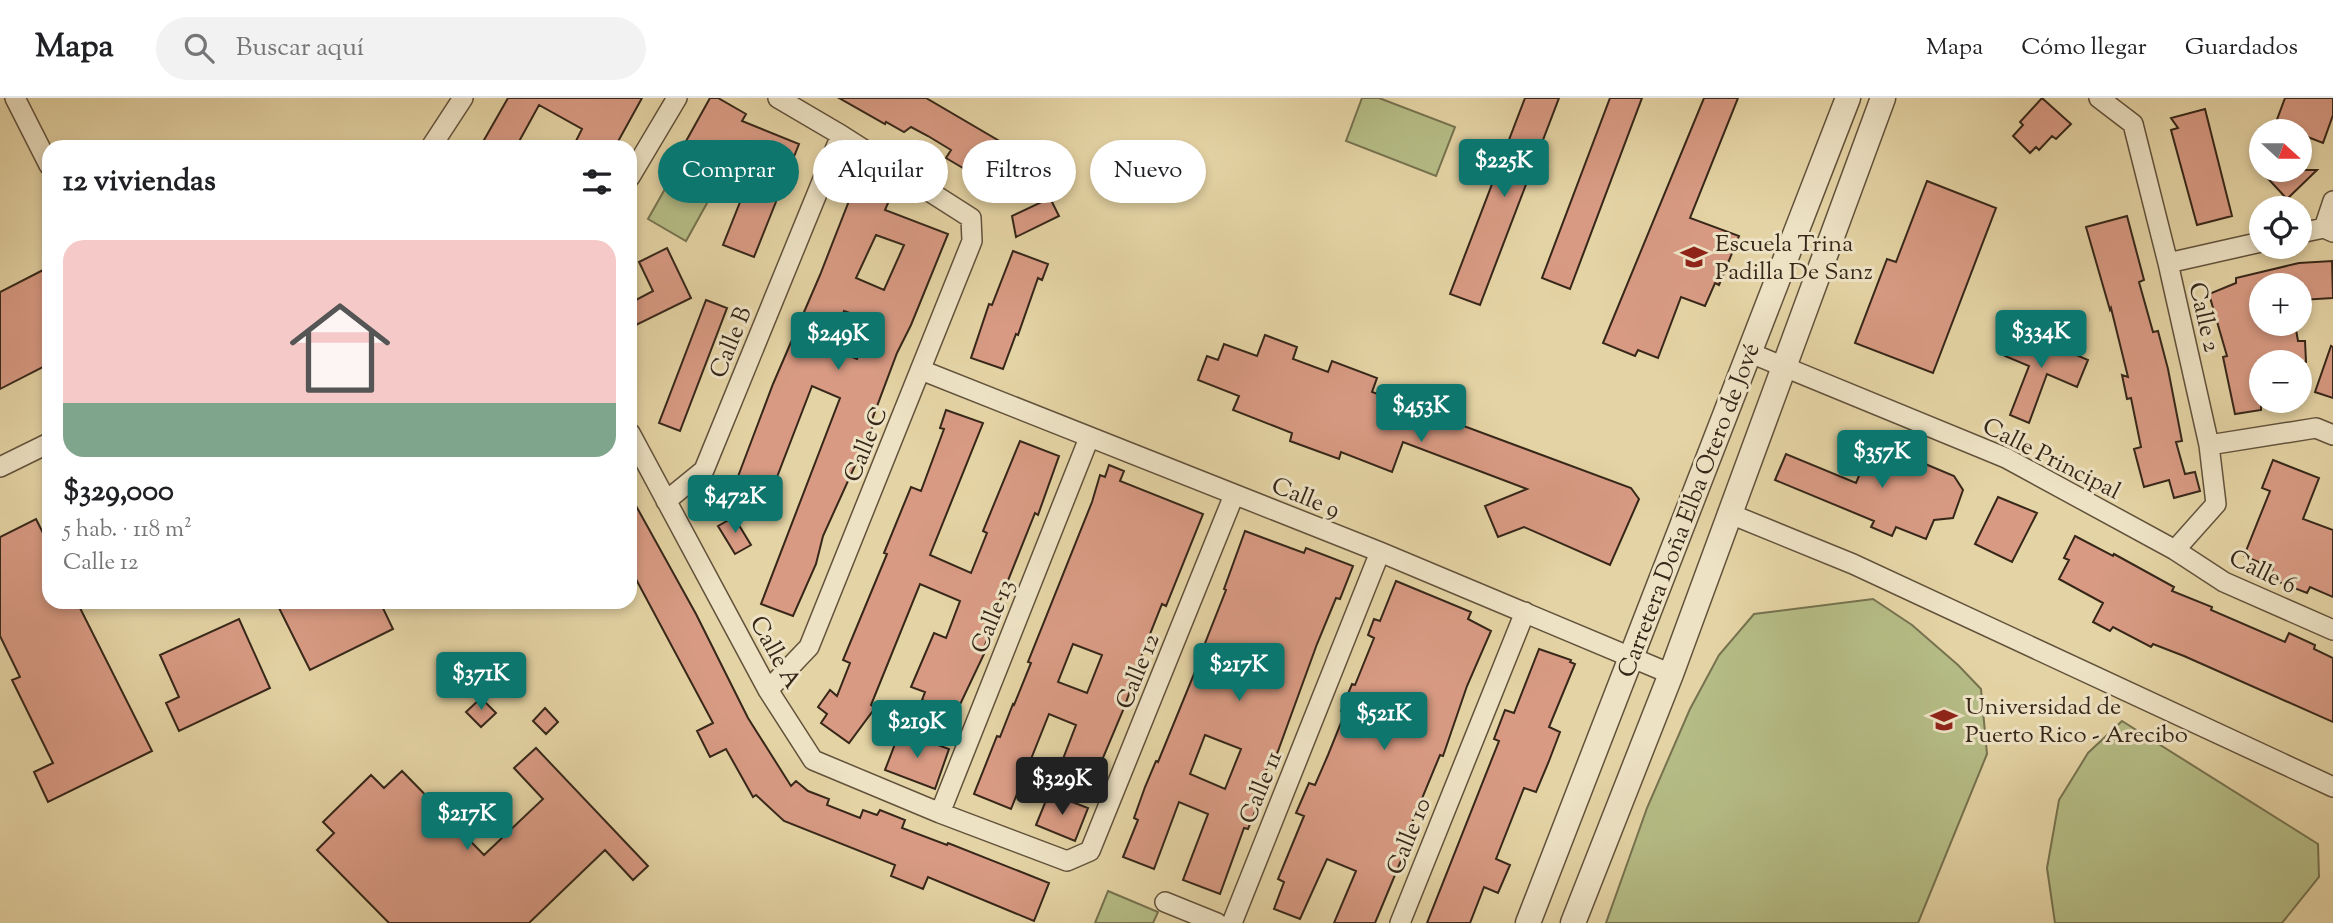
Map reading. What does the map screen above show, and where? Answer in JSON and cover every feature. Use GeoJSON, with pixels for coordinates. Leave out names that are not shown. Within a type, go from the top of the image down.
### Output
{"type":"FeatureCollection","features":[{"type":"Feature","properties":{"kind":"street"},"geometry":{"type":"LineString","coordinates":[[15,98],[42,151]]}},
{"type":"Feature","properties":{"kind":"street"},"geometry":{"type":"LineString","coordinates":[[436,140],[463,98]]}},
{"type":"Feature","properties":{"kind":"street"},"geometry":{"type":"LineString","coordinates":[[637,165],[677,98]]}},
{"type":"Feature","properties":{"kind":"street","name":"Calle C"},"geometry":{"type":"LineString","coordinates":[[768,690],[809,647],[972,241],[971,218],[778,98]]}},
{"type":"Feature","properties":{"kind":"street","name":"Carretera Doña Elba Otero de Jové"},"geometry":{"type":"LineString","coordinates":[[1528,923],[1848,98]]}},
{"type":"Feature","properties":{"kind":"street","name":"Carretera Doña Elba Otero de Jové"},"geometry":{"type":"LineString","coordinates":[[1573,923],[1671,674],[1728,513],[1883,98]]}},
{"type":"Feature","properties":{"kind":"street","name":"Calle 2"},"geometry":{"type":"LineString","coordinates":[[2099,98],[2133,124],[2209,445],[2216,504],[2175,550]]}},
{"type":"Feature","properties":{"kind":"street","name":"Calle B"},"geometry":{"type":"LineString","coordinates":[[666,501],[704,470],[841,135]]}},
{"type":"Feature","properties":{"kind":"street"},"geometry":{"type":"LineString","coordinates":[[2328,230],[2333,201]]}},
{"type":"Feature","properties":{"kind":"street"},"geometry":{"type":"LineString","coordinates":[[2168,263],[2249,245]]}},
{"type":"Feature","properties":{"kind":"street","name":"Calle Principal"},"geometry":{"type":"LineString","coordinates":[[1748,352],[2006,458],[2175,550]]}},
{"type":"Feature","properties":{"kind":"street","name":"Calle 9"},"geometry":{"type":"LineString","coordinates":[[921,370],[1380,552],[1671,674]]}},
{"type":"Feature","properties":{"kind":"street"},"geometry":{"type":"LineString","coordinates":[[2209,445],[2316,428],[2333,435]]}},
{"type":"Feature","properties":{"kind":"street","name":"Calle 13"},"geometry":{"type":"LineString","coordinates":[[940,813],[1089,438]]}},
{"type":"Feature","properties":{"kind":"street"},"geometry":{"type":"LineString","coordinates":[[0,467],[42,446]]}},
{"type":"Feature","properties":{"kind":"street"},"geometry":{"type":"LineString","coordinates":[[637,446],[666,501]]}},
{"type":"Feature","properties":{"kind":"street"},"geometry":{"type":"LineString","coordinates":[[1704,467],[1721,505],[1728,513],[1853,564],[2333,786]]}},
{"type":"Feature","properties":{"kind":"street","name":"Calle 12"},"geometry":{"type":"LineString","coordinates":[[881,788],[1067,861],[1090,851],[1234,495]]}},
{"type":"Feature","properties":{"kind":"street","name":"Calle A"},"geometry":{"type":"LineString","coordinates":[[666,501],[768,690],[813,760],[881,788]]}},
{"type":"Feature","properties":{"kind":"street","name":"Calle 6"},"geometry":{"type":"LineString","coordinates":[[2175,550],[2224,582],[2333,631]]}},
{"type":"Feature","properties":{"kind":"street","name":"Calle 11"},"geometry":{"type":"LineString","coordinates":[[1232,923],[1380,552]]}},
{"type":"Feature","properties":{"kind":"street","name":"Calle 10"},"geometry":{"type":"LineString","coordinates":[[1400,923],[1525,612]]}},
{"type":"Feature","properties":{"kind":"street"},"geometry":{"type":"LineString","coordinates":[[1165,902],[1217,923]]}},
{"type":"Feature","properties":{"kind":"green space"},"geometry":{"type":"Polygon","coordinates":[[[1362,98],[1379,98],[1455,127],[1436,176],[1346,141],[1362,98]]]}},
{"type":"Feature","properties":{"kind":"green space"},"geometry":{"type":"Polygon","coordinates":[[[658,201],[707,203],[686,241],[648,219],[658,201]]]}},
{"type":"Feature","properties":{"kind":"green space"},"geometry":{"type":"Polygon","coordinates":[[[1873,599],[1912,625],[1981,689],[1987,754],[1918,923],[1606,923],[1647,808],[1690,709],[1719,655],[1754,614],[1873,599]]]}},
{"type":"Feature","properties":{"kind":"green space"},"geometry":{"type":"Polygon","coordinates":[[[2122,721],[2318,844],[2319,877],[2282,923],[2055,923],[2047,868],[2059,800],[2088,753],[2122,721]]]}},
{"type":"Feature","properties":{"kind":"green space"},"geometry":{"type":"Polygon","coordinates":[[[1108,891],[1158,912],[1153,923],[1095,923],[1108,891]]]}},
{"type":"Feature","properties":{"kind":"building"},"geometry":{"type":"Polygon","coordinates":[[[508,98],[642,98],[619,140],[576,140],[582,129],[539,105],[520,140],[484,140],[508,98]]]}},
{"type":"Feature","properties":{"kind":"building"},"geometry":{"type":"Polygon","coordinates":[[[710,98],[718,98],[746,114],[742,121],[789,140],[687,140],[710,98]]]}},
{"type":"Feature","properties":{"kind":"building"},"geometry":{"type":"Polygon","coordinates":[[[839,98],[926,98],[998,140],[962,140],[962,167],[948,159],[951,150],[948,148],[948,140],[935,140],[911,127],[904,132],[886,122],[885,124],[839,98]]]}},
{"type":"Feature","properties":{"kind":"building"},"geometry":{"type":"Polygon","coordinates":[[[1525,98],[1559,98],[1480,305],[1450,294],[1525,98]]]}},
{"type":"Feature","properties":{"kind":"building"},"geometry":{"type":"Polygon","coordinates":[[[1610,98],[1642,98],[1570,289],[1542,278],[1610,98]]]}},
{"type":"Feature","properties":{"kind":"building"},"geometry":{"type":"Polygon","coordinates":[[[1704,98],[1738,98],[1690,218],[1739,236],[1719,285],[1715,283],[1705,306],[1681,297],[1658,358],[1638,350],[1635,356],[1603,343],[1704,98]]]}},
{"type":"Feature","properties":{"kind":"building"},"geometry":{"type":"Polygon","coordinates":[[[2042,98],[2071,124],[2056,139],[2052,136],[2039,150],[2036,147],[2030,153],[2013,136],[2023,125],[2020,122],[2042,98]]]}},
{"type":"Feature","properties":{"kind":"building"},"geometry":{"type":"Polygon","coordinates":[[[2285,98],[2333,98],[2333,115],[2323,143],[2312,139],[2312,119],[2277,119],[2285,98]]]}},
{"type":"Feature","properties":{"kind":"building"},"geometry":{"type":"Polygon","coordinates":[[[2205,109],[2232,216],[2197,225],[2171,130],[2178,128],[2171,118],[2205,109]]]}},
{"type":"Feature","properties":{"kind":"building"},"geometry":{"type":"Polygon","coordinates":[[[1927,181],[1996,208],[1933,373],[1855,343],[1887,259],[1896,262],[1927,181]]]}},
{"type":"Feature","properties":{"kind":"building"},"geometry":{"type":"Polygon","coordinates":[[[2271,182],[2305,182],[2290,196],[2284,196],[2271,182]]]}},
{"type":"Feature","properties":{"kind":"building"},"geometry":{"type":"Polygon","coordinates":[[[740,203],[776,203],[754,257],[723,245],[740,203]]]}},
{"type":"Feature","properties":{"kind":"building"},"geometry":{"type":"Polygon","coordinates":[[[848,203],[888,203],[885,210],[948,234],[897,353],[870,425],[873,426],[823,536],[816,564],[793,616],[761,604],[840,398],[812,386],[762,516],[734,506],[738,497],[731,495],[773,384],[848,203]],[[876,235],[856,278],[884,290],[904,245],[876,235]],[[844,311],[829,348],[857,359],[872,321],[844,311]]]}},
{"type":"Feature","properties":{"kind":"building"},"geometry":{"type":"Polygon","coordinates":[[[1039,203],[1052,203],[1059,216],[1016,237],[1012,216],[1039,203]]]}},
{"type":"Feature","properties":{"kind":"building"},"geometry":{"type":"Polygon","coordinates":[[[2127,216],[2144,280],[2139,282],[2153,332],[2158,331],[2168,369],[2182,441],[2176,442],[2185,474],[2195,472],[2200,491],[2174,498],[2169,480],[2144,487],[2134,449],[2141,447],[2131,398],[2127,399],[2122,375],[2128,377],[2111,308],[2110,310],[2086,227],[2127,216]]]}},
{"type":"Feature","properties":{"kind":"building"},"geometry":{"type":"Polygon","coordinates":[[[667,248],[691,298],[637,325],[637,299],[653,291],[639,262],[667,248]]]}},
{"type":"Feature","properties":{"kind":"building"},"geometry":{"type":"Polygon","coordinates":[[[1013,251],[1048,264],[1042,280],[1038,278],[1003,369],[971,358],[989,304],[992,305],[1013,251]]]}},
{"type":"Feature","properties":{"kind":"building"},"geometry":{"type":"Polygon","coordinates":[[[2332,261],[2333,298],[2312,299],[2312,273],[2257,273],[2299,263],[2332,261]]]}},
{"type":"Feature","properties":{"kind":"building"},"geometry":{"type":"Polygon","coordinates":[[[42,271],[42,368],[0,389],[0,292],[42,271]]]}},
{"type":"Feature","properties":{"kind":"building"},"geometry":{"type":"Polygon","coordinates":[[[2249,275],[2249,336],[2297,336],[2298,341],[2305,341],[2305,350],[2249,350],[2249,412],[2235,414],[2223,357],[2227,356],[2209,294],[2236,283],[2236,278],[2249,275]]]}},
{"type":"Feature","properties":{"kind":"building"},"geometry":{"type":"Polygon","coordinates":[[[706,300],[727,308],[680,431],[659,423],[706,300]]]}},
{"type":"Feature","properties":{"kind":"building"},"geometry":{"type":"Polygon","coordinates":[[[2017,329],[2088,360],[2077,387],[2047,374],[2029,423],[2010,415],[2029,366],[2005,356],[2017,329]]]}},
{"type":"Feature","properties":{"kind":"building"},"geometry":{"type":"Polygon","coordinates":[[[1265,335],[1297,347],[1293,359],[1328,372],[1332,361],[1377,378],[1372,392],[1631,488],[1639,499],[1610,565],[1524,527],[1498,537],[1485,506],[1527,489],[1403,442],[1392,472],[1341,452],[1339,459],[1290,441],[1292,433],[1233,410],[1239,396],[1198,380],[1207,356],[1218,360],[1224,344],[1257,356],[1265,335]]]}},
{"type":"Feature","properties":{"kind":"building"},"geometry":{"type":"Polygon","coordinates":[[[2331,346],[2333,347],[2333,398],[2315,392],[2331,346]]]}},
{"type":"Feature","properties":{"kind":"building"},"geometry":{"type":"Polygon","coordinates":[[[946,410],[983,423],[930,555],[971,573],[987,533],[983,531],[1020,441],[1059,456],[1038,515],[1035,513],[993,618],[995,619],[982,653],[984,654],[956,713],[922,700],[925,692],[911,687],[934,633],[946,638],[960,601],[920,584],[871,705],[875,708],[849,743],[821,723],[827,714],[818,707],[830,690],[837,696],[850,663],[843,660],[887,554],[884,553],[911,487],[921,491],[944,429],[940,428],[946,410]]]}},
{"type":"Feature","properties":{"kind":"building"},"geometry":{"type":"Polygon","coordinates":[[[1873,442],[1954,476],[1963,490],[1953,518],[1934,520],[1926,539],[1896,527],[1892,536],[1871,527],[1874,521],[1775,480],[1786,454],[1856,483],[1873,442]]]}},
{"type":"Feature","properties":{"kind":"building"},"geometry":{"type":"Polygon","coordinates":[[[2273,460],[2319,478],[2303,519],[2333,530],[2333,597],[2310,587],[2307,593],[2269,578],[2273,568],[2244,556],[2270,491],[2262,488],[2273,460]]]}},
{"type":"Feature","properties":{"kind":"building"},"geometry":{"type":"Polygon","coordinates":[[[1109,465],[1124,471],[1120,481],[1203,514],[1166,606],[1162,604],[1097,772],[1063,759],[1076,725],[1049,714],[1011,809],[974,794],[1031,663],[1028,662],[1092,502],[1100,475],[1105,477],[1109,465]],[[1073,644],[1058,682],[1087,693],[1102,655],[1073,644]]]}},
{"type":"Feature","properties":{"kind":"building"},"geometry":{"type":"Polygon","coordinates":[[[1998,497],[2037,513],[2012,562],[1975,544],[1998,497]]]}},
{"type":"Feature","properties":{"kind":"building"},"geometry":{"type":"Polygon","coordinates":[[[637,508],[696,614],[748,718],[791,786],[796,781],[808,791],[829,799],[827,805],[860,818],[863,810],[877,815],[880,810],[905,820],[902,828],[1049,883],[1034,921],[928,877],[923,889],[891,876],[895,865],[784,821],[756,795],[753,797],[726,749],[710,757],[697,731],[713,723],[637,581],[637,508]]]}},
{"type":"Feature","properties":{"kind":"building"},"geometry":{"type":"Polygon","coordinates":[[[734,517],[751,545],[735,554],[718,526],[734,517]]]}},
{"type":"Feature","properties":{"kind":"building"},"geometry":{"type":"Polygon","coordinates":[[[36,519],[42,531],[42,609],[81,609],[152,751],[48,802],[34,772],[53,763],[12,680],[20,677],[0,636],[0,537],[36,519]]]}},
{"type":"Feature","properties":{"kind":"building"},"geometry":{"type":"Polygon","coordinates":[[[1245,531],[1304,553],[1306,548],[1353,566],[1317,644],[1274,762],[1270,761],[1254,800],[1259,802],[1248,829],[1244,828],[1220,894],[1183,880],[1208,814],[1179,802],[1154,869],[1123,857],[1138,820],[1134,818],[1145,787],[1201,657],[1226,590],[1224,589],[1245,531]],[[1205,735],[1190,774],[1225,789],[1241,749],[1205,735]]]}},
{"type":"Feature","properties":{"kind":"building"},"geometry":{"type":"Polygon","coordinates":[[[2075,536],[2174,587],[2172,591],[2212,607],[2211,610],[2285,642],[2289,633],[2315,645],[2314,649],[2333,658],[2333,722],[2184,656],[2153,644],[2151,647],[2113,627],[2110,631],[2093,622],[2103,603],[2059,579],[2069,560],[2064,558],[2075,536]]]}},
{"type":"Feature","properties":{"kind":"building"},"geometry":{"type":"Polygon","coordinates":[[[1396,581],[1471,612],[1468,619],[1491,631],[1467,686],[1443,756],[1440,755],[1411,825],[1415,827],[1375,923],[1334,923],[1356,871],[1327,859],[1300,919],[1274,909],[1284,882],[1278,879],[1304,816],[1296,813],[1309,783],[1315,785],[1328,755],[1345,713],[1341,711],[1374,638],[1368,635],[1374,619],[1380,621],[1396,581]]]}},
{"type":"Feature","properties":{"kind":"building"},"geometry":{"type":"Polygon","coordinates":[[[280,609],[383,609],[393,629],[310,670],[280,609]]]}},
{"type":"Feature","properties":{"kind":"building"},"geometry":{"type":"Polygon","coordinates":[[[239,619],[270,688],[179,731],[166,703],[179,697],[160,655],[239,619]]]}},
{"type":"Feature","properties":{"kind":"building"},"geometry":{"type":"Polygon","coordinates":[[[1539,649],[1571,660],[1570,662],[1575,664],[1549,727],[1560,732],[1549,761],[1536,792],[1524,788],[1496,859],[1510,865],[1498,893],[1484,887],[1470,923],[1427,923],[1499,741],[1494,739],[1505,710],[1514,713],[1539,649]]]}},
{"type":"Feature","properties":{"kind":"building"},"geometry":{"type":"Polygon","coordinates":[[[481,698],[496,713],[481,727],[466,712],[481,698]]]}},
{"type":"Feature","properties":{"kind":"building"},"geometry":{"type":"Polygon","coordinates":[[[545,708],[558,722],[546,734],[533,721],[545,708]]]}},
{"type":"Feature","properties":{"kind":"building"},"geometry":{"type":"Polygon","coordinates":[[[900,731],[949,749],[935,789],[885,770],[900,731]]]}},
{"type":"Feature","properties":{"kind":"building"},"geometry":{"type":"Polygon","coordinates":[[[536,748],[648,866],[633,880],[605,850],[529,923],[389,923],[317,850],[334,833],[323,822],[371,775],[384,788],[402,771],[484,855],[543,799],[514,768],[536,748]]]}},
{"type":"Feature","properties":{"kind":"building"},"geometry":{"type":"Polygon","coordinates":[[[1049,793],[1088,808],[1075,841],[1036,825],[1049,793]]]}},
{"type":"Feature","properties":{"kind":"place","name":"Escuela Trina Padilla De Sanz"},"geometry":{"type":"Point","coordinates":[1694,257]}},
{"type":"Feature","properties":{"kind":"place","name":"Universidad de Puerto Rico - Arecibo"},"geometry":{"type":"Point","coordinates":[1944,720]}}]}
